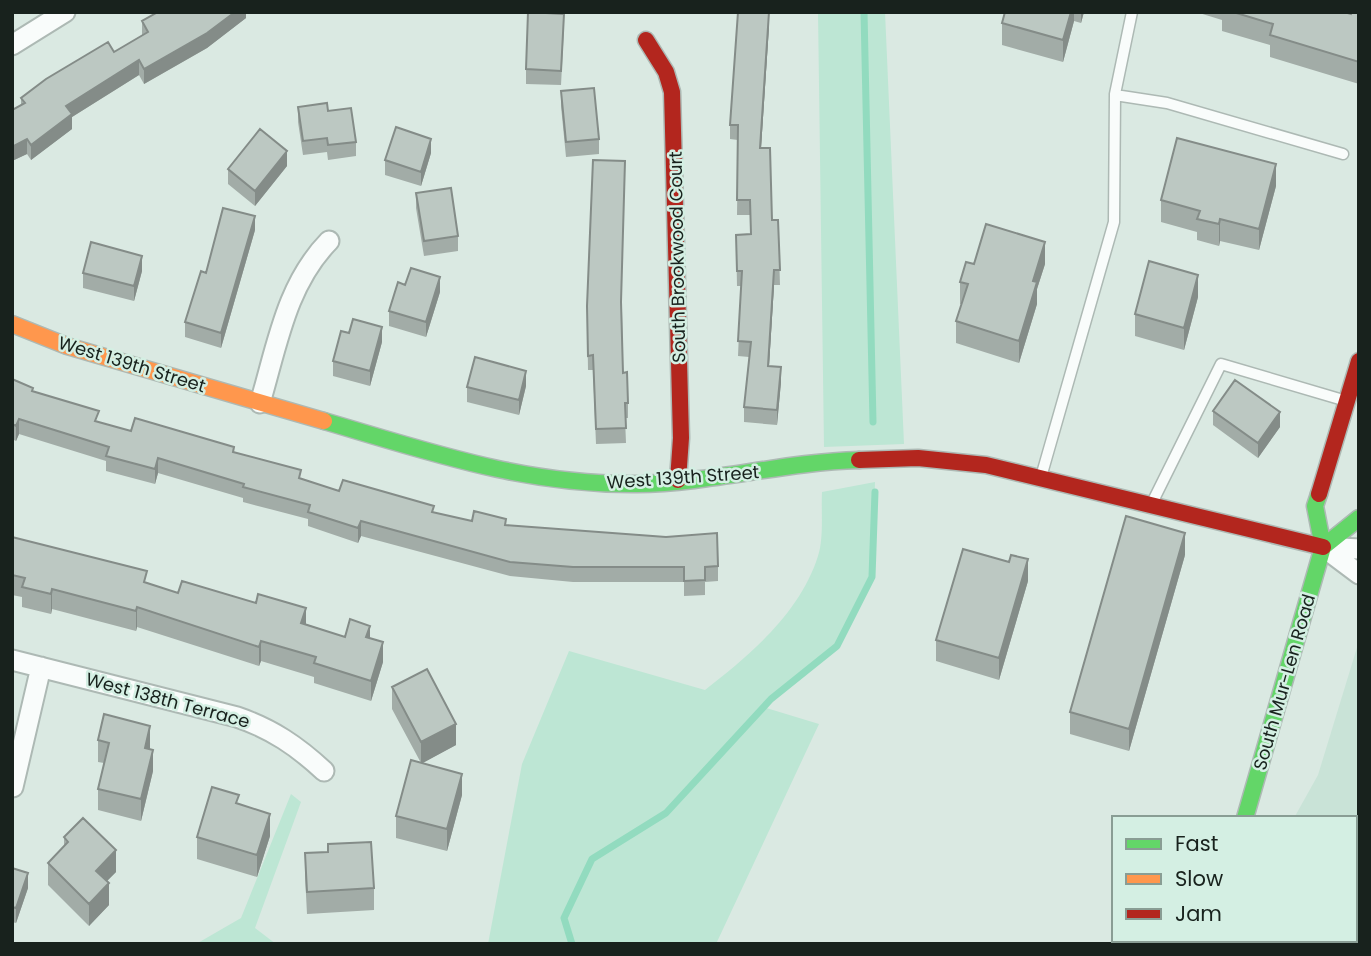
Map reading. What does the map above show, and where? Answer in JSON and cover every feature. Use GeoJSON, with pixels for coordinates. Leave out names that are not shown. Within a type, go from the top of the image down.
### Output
{"type":"FeatureCollection","features":[{"type":"Feature","properties":{"kind":"street"},"geometry":{"type":"LineString","coordinates":[[12,45],[65,12]]}},
{"type":"Feature","properties":{"kind":"street","name":"South Brookwood Court"},"geometry":{"type":"LineString","coordinates":[[646,40],[666,72],[672,92],[681,438],[678,480]]}},
{"type":"Feature","properties":{"kind":"street"},"geometry":{"type":"LineString","coordinates":[[260,403],[298,281],[313,258],[329,242]]}},
{"type":"Feature","properties":{"kind":"street","name":"West 139th Street"},"geometry":{"type":"LineString","coordinates":[[12,324],[66,346],[497,471],[610,484],[678,480],[848,460],[918,458],[986,465],[1323,547]]}},
{"type":"Feature","properties":{"kind":"street","name":"South Mur-Len Road"},"geometry":{"type":"LineString","coordinates":[[1246,816],[1323,547],[1315,506],[1359,361]]}},
{"type":"Feature","properties":{"kind":"street"},"geometry":{"type":"LineString","coordinates":[[1323,547],[1359,518]]}},
{"type":"Feature","properties":{"kind":"street"},"geometry":{"type":"LineString","coordinates":[[1323,547],[1359,549]]}},
{"type":"Feature","properties":{"kind":"street"},"geometry":{"type":"LineString","coordinates":[[1323,547],[1359,574]]}},
{"type":"Feature","properties":{"kind":"street","name":"West 138th Terrace"},"geometry":{"type":"LineString","coordinates":[[12,660],[141,690],[265,727],[297,746],[324,771]]}},
{"type":"Feature","properties":{"kind":"street"},"geometry":{"type":"LineString","coordinates":[[13,787],[41,667]]}},
{"type":"Feature","properties":{"kind":"lane"},"geometry":{"type":"LineString","coordinates":[[1041,478],[1114,222],[1115,95],[1132,12]]}},
{"type":"Feature","properties":{"kind":"lane"},"geometry":{"type":"LineString","coordinates":[[1115,95],[1167,103],[1343,154]]}},
{"type":"Feature","properties":{"kind":"lane"},"geometry":{"type":"LineString","coordinates":[[1152,505],[1221,364],[1347,401]]}},
{"type":"Feature","properties":{"kind":"shaded area"},"geometry":{"type":"Polygon","coordinates":[[[818,12],[885,12],[904,444],[824,447],[818,12]]]}},
{"type":"Feature","properties":{"kind":"shaded area"},"geometry":{"type":"Polygon","coordinates":[[[875,482],[872,577],[837,646],[763,707],[819,724],[716,944],[488,944],[522,764],[569,651],[705,690],[740,662],[772,631],[799,596],[810,577],[820,549],[822,492],[875,482]]]}},
{"type":"Feature","properties":{"kind":"shaded area"},"geometry":{"type":"Polygon","coordinates":[[[1359,641],[1359,944],[1244,944],[1357,942],[1357,816],[1295,816],[1318,775],[1359,641]]]}},
{"type":"Feature","properties":{"kind":"shaded area"},"geometry":{"type":"Polygon","coordinates":[[[291,794],[301,802],[255,928],[276,944],[196,944],[241,918],[291,794]]]}},
{"type":"Feature","properties":{"kind":"building"},"geometry":{"type":"Polygon","coordinates":[[[158,12],[235,12],[207,33],[144,69],[139,60],[66,106],[72,114],[31,145],[27,139],[12,147],[12,110],[25,103],[21,98],[46,79],[108,42],[114,52],[148,32],[142,21],[158,12]]]}},
{"type":"Feature","properties":{"kind":"building"},"geometry":{"type":"Polygon","coordinates":[[[528,12],[564,14],[561,71],[526,69],[528,12]]]}},
{"type":"Feature","properties":{"kind":"building"},"geometry":{"type":"Polygon","coordinates":[[[738,12],[769,12],[760,148],[770,148],[772,220],[778,220],[780,270],[774,270],[768,366],[781,367],[777,410],[744,407],[751,342],[738,341],[742,271],[737,271],[736,235],[751,234],[750,200],[737,200],[738,125],[730,125],[738,12]]]}},
{"type":"Feature","properties":{"kind":"building"},"geometry":{"type":"Polygon","coordinates":[[[1005,12],[1071,12],[1063,40],[1002,23],[1005,12]]]}},
{"type":"Feature","properties":{"kind":"building"},"geometry":{"type":"Polygon","coordinates":[[[1233,12],[1359,12],[1359,62],[1270,35],[1273,24],[1233,12]]]}},
{"type":"Feature","properties":{"kind":"building"},"geometry":{"type":"Polygon","coordinates":[[[594,88],[599,139],[566,142],[561,91],[594,88]]]}},
{"type":"Feature","properties":{"kind":"building"},"geometry":{"type":"Polygon","coordinates":[[[327,103],[328,111],[351,108],[356,142],[328,145],[327,138],[303,141],[298,107],[327,103]]]}},
{"type":"Feature","properties":{"kind":"building"},"geometry":{"type":"Polygon","coordinates":[[[396,127],[431,139],[421,172],[385,160],[396,127]]]}},
{"type":"Feature","properties":{"kind":"building"},"geometry":{"type":"Polygon","coordinates":[[[260,129],[287,151],[255,191],[228,169],[260,129]]]}},
{"type":"Feature","properties":{"kind":"building"},"geometry":{"type":"Polygon","coordinates":[[[1177,138],[1276,164],[1259,229],[1220,219],[1219,224],[1197,219],[1200,211],[1161,200],[1177,138]]]}},
{"type":"Feature","properties":{"kind":"building"},"geometry":{"type":"Polygon","coordinates":[[[593,160],[625,161],[621,302],[623,373],[627,372],[626,428],[596,429],[593,355],[588,356],[587,306],[593,160]]]}},
{"type":"Feature","properties":{"kind":"building"},"geometry":{"type":"Polygon","coordinates":[[[451,188],[458,236],[424,241],[416,193],[451,188]]]}},
{"type":"Feature","properties":{"kind":"building"},"geometry":{"type":"Polygon","coordinates":[[[223,208],[255,216],[221,333],[185,322],[201,271],[206,273],[223,208]]]}},
{"type":"Feature","properties":{"kind":"building"},"geometry":{"type":"Polygon","coordinates":[[[986,224],[1045,242],[1033,281],[1037,282],[1019,341],[956,321],[968,284],[960,282],[966,262],[974,264],[986,224]]]}},
{"type":"Feature","properties":{"kind":"building"},"geometry":{"type":"Polygon","coordinates":[[[91,242],[142,256],[134,286],[83,273],[91,242]]]}},
{"type":"Feature","properties":{"kind":"building"},"geometry":{"type":"Polygon","coordinates":[[[1149,261],[1198,275],[1184,328],[1135,314],[1149,261]]]}},
{"type":"Feature","properties":{"kind":"building"},"geometry":{"type":"Polygon","coordinates":[[[411,268],[440,277],[426,322],[389,311],[398,282],[405,285],[411,268]]]}},
{"type":"Feature","properties":{"kind":"building"},"geometry":{"type":"Polygon","coordinates":[[[353,319],[382,327],[370,371],[333,361],[341,331],[349,333],[353,319]]]}},
{"type":"Feature","properties":{"kind":"building"},"geometry":{"type":"Polygon","coordinates":[[[475,357],[526,371],[519,400],[467,387],[475,357]]]}},
{"type":"Feature","properties":{"kind":"building"},"geometry":{"type":"Polygon","coordinates":[[[12,379],[33,388],[32,391],[99,411],[95,421],[131,431],[135,418],[234,447],[233,452],[301,470],[299,478],[339,491],[343,480],[434,506],[432,512],[472,521],[474,511],[506,519],[505,525],[666,537],[717,533],[718,566],[705,567],[705,580],[684,581],[684,567],[573,567],[510,562],[361,521],[358,528],[308,512],[310,505],[243,487],[244,484],[158,458],[155,469],[106,456],[109,447],[19,419],[16,426],[12,424],[12,379]]]}},
{"type":"Feature","properties":{"kind":"building"},"geometry":{"type":"Polygon","coordinates":[[[1235,380],[1280,412],[1258,443],[1213,411],[1235,380]]]}},
{"type":"Feature","properties":{"kind":"building"},"geometry":{"type":"Polygon","coordinates":[[[1126,516],[1185,533],[1129,729],[1070,712],[1126,516]]]}},
{"type":"Feature","properties":{"kind":"building"},"geometry":{"type":"Polygon","coordinates":[[[12,537],[147,571],[144,582],[178,593],[182,581],[256,603],[258,594],[306,608],[301,623],[345,637],[350,619],[370,626],[366,637],[383,642],[371,681],[314,663],[316,657],[261,641],[259,647],[137,607],[136,611],[52,589],[51,594],[22,587],[25,578],[12,575],[12,537]]]}},
{"type":"Feature","properties":{"kind":"building"},"geometry":{"type":"Polygon","coordinates":[[[963,549],[1009,562],[1011,555],[1028,559],[999,658],[936,640],[963,549]]]}},
{"type":"Feature","properties":{"kind":"building"},"geometry":{"type":"Polygon","coordinates":[[[427,669],[456,724],[421,742],[392,687],[427,669]]]}},
{"type":"Feature","properties":{"kind":"building"},"geometry":{"type":"Polygon","coordinates":[[[104,714],[150,726],[145,748],[153,750],[141,799],[98,789],[109,743],[98,740],[104,714]]]}},
{"type":"Feature","properties":{"kind":"building"},"geometry":{"type":"Polygon","coordinates":[[[411,760],[462,774],[447,829],[396,816],[411,760]]]}},
{"type":"Feature","properties":{"kind":"building"},"geometry":{"type":"Polygon","coordinates":[[[212,787],[239,795],[236,803],[270,814],[257,855],[197,837],[212,787]]]}},
{"type":"Feature","properties":{"kind":"building"},"geometry":{"type":"Polygon","coordinates":[[[83,818],[116,850],[96,871],[109,883],[89,904],[48,863],[68,842],[64,837],[83,818]]]}},
{"type":"Feature","properties":{"kind":"building"},"geometry":{"type":"Polygon","coordinates":[[[371,842],[374,888],[307,892],[305,853],[328,852],[328,844],[371,842]]]}},
{"type":"Feature","properties":{"kind":"building"},"geometry":{"type":"Polygon","coordinates":[[[12,868],[28,873],[16,908],[12,907],[12,868]]]}},
{"type":"Feature","properties":{"kind":"waterway"},"geometry":{"type":"LineString","coordinates":[[864,12],[873,422]]}},
{"type":"Feature","properties":{"kind":"waterway"},"geometry":{"type":"LineString","coordinates":[[572,944],[564,918],[592,859],[666,813],[771,699],[837,646],[872,577],[875,492]]}},
{"type":"Feature","properties":{"kind":"traffic: fast"},"geometry":{"type":"LineString","coordinates":[[324,421],[516,473],[595,483],[665,483],[804,464],[859,460]]}},
{"type":"Feature","properties":{"kind":"traffic: fast"},"geometry":{"type":"LineString","coordinates":[[1246,816],[1323,547],[1315,506],[1319,494]]}},
{"type":"Feature","properties":{"kind":"traffic: fast"},"geometry":{"type":"LineString","coordinates":[[1323,547],[1359,518]]}},
{"type":"Feature","properties":{"kind":"traffic: slow"},"geometry":{"type":"LineString","coordinates":[[12,324],[67,346],[324,421]]}},
{"type":"Feature","properties":{"kind":"traffic: jam"},"geometry":{"type":"LineString","coordinates":[[646,40],[666,72],[672,92],[681,438],[678,480]]}},
{"type":"Feature","properties":{"kind":"traffic: jam"},"geometry":{"type":"LineString","coordinates":[[1319,494],[1359,361]]}},
{"type":"Feature","properties":{"kind":"traffic: jam"},"geometry":{"type":"LineString","coordinates":[[859,460],[918,458],[986,465],[1323,547]]}}]}
